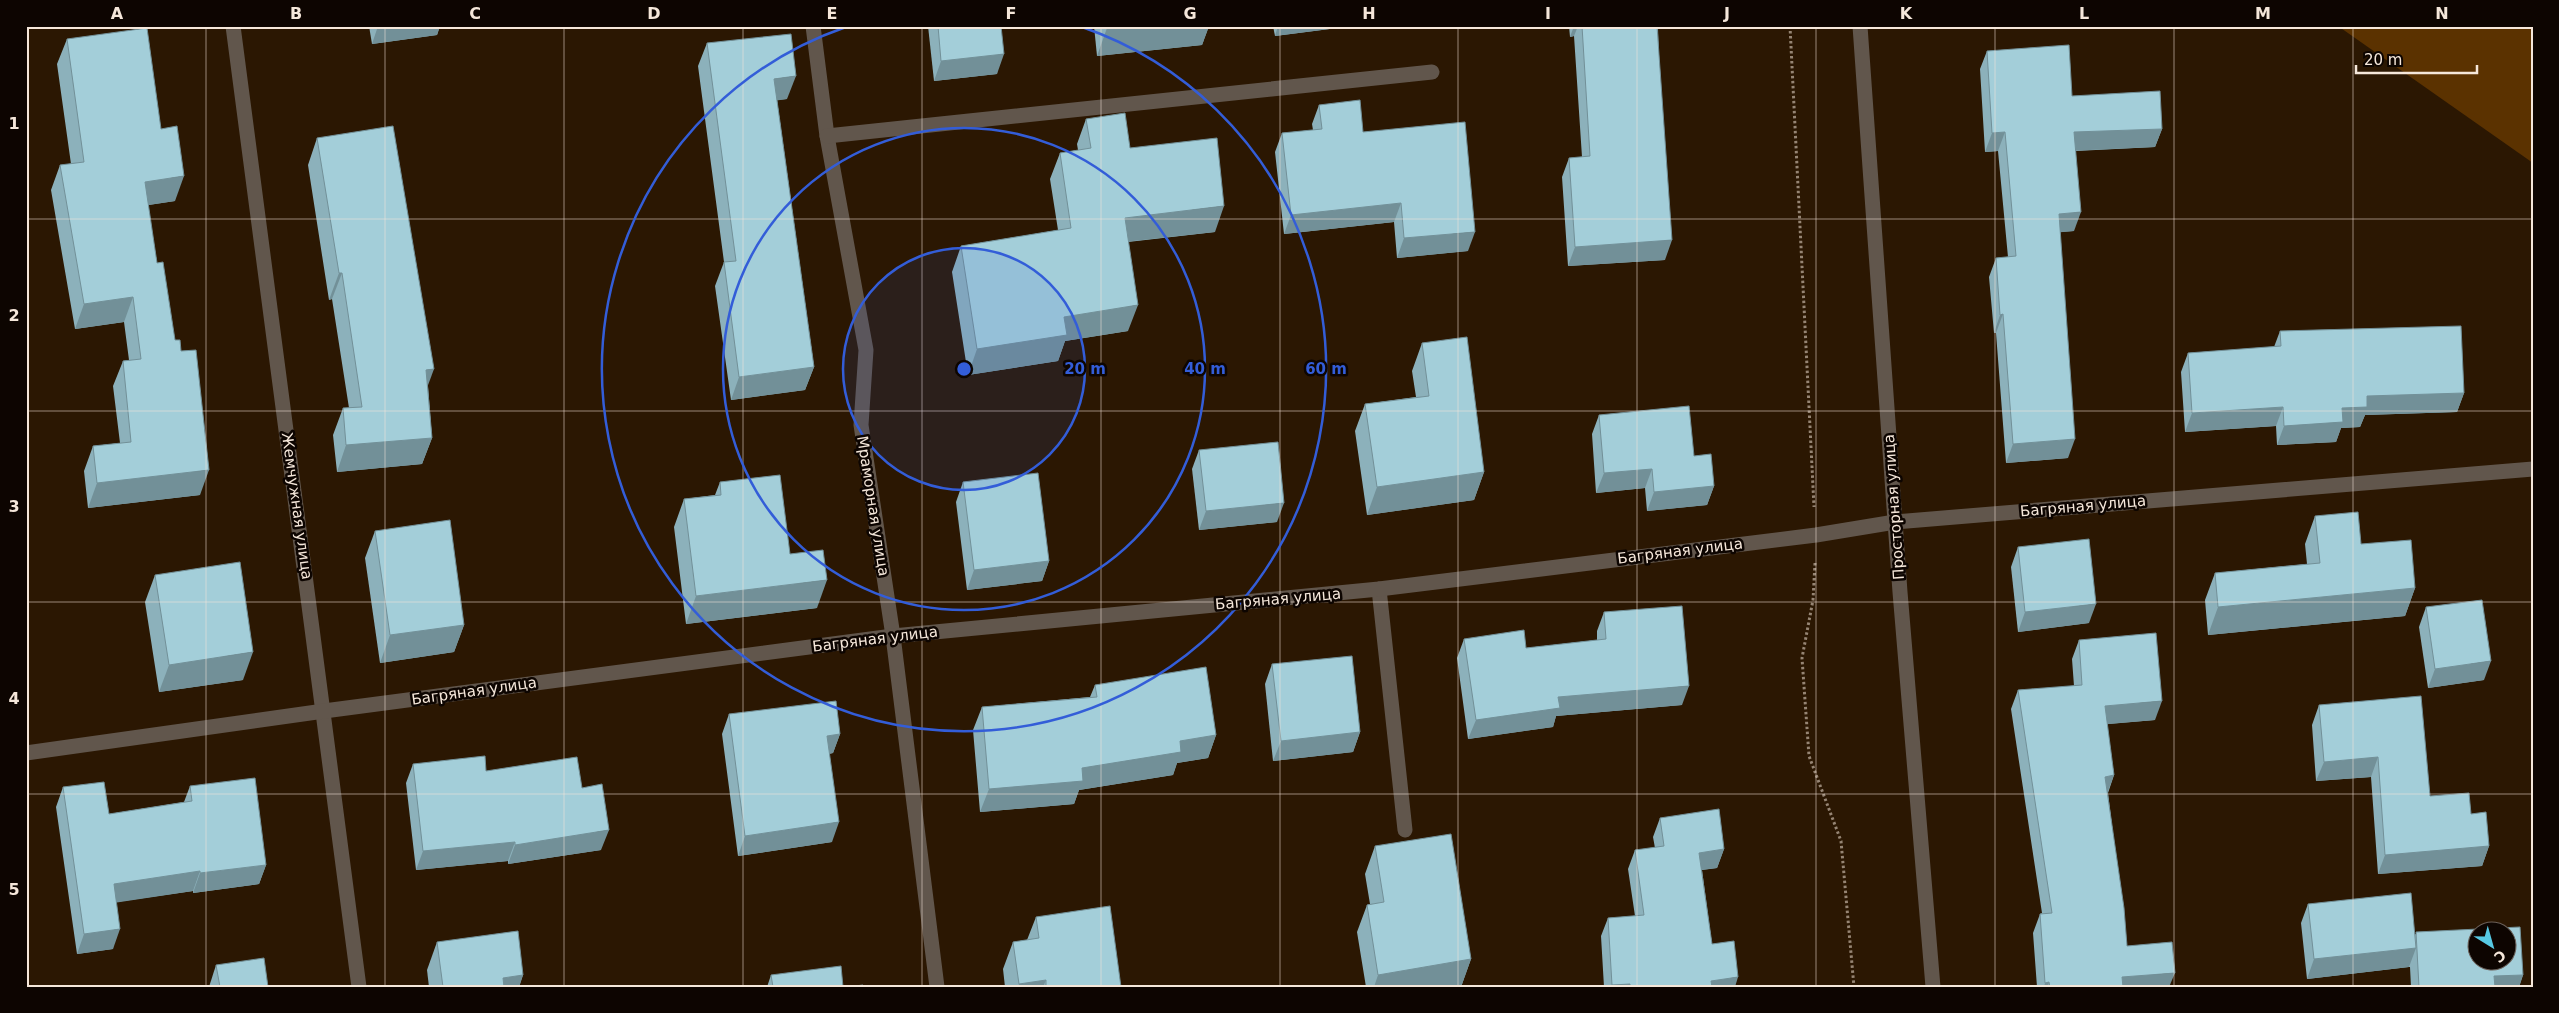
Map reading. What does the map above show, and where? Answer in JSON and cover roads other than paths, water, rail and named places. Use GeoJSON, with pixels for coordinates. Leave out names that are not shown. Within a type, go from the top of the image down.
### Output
{"type":"FeatureCollection","features":[{"type":"Feature","properties":{"kind":"street","name":"Жемчужная улица"},"geometry":{"type":"LineString","coordinates":[[234,26],[359,987]]}},
{"type":"Feature","properties":{"kind":"street","name":"Мраморная улица"},"geometry":{"type":"LineString","coordinates":[[813,26],[827,136],[866,350],[860,425],[894,636],[938,987]]}},
{"type":"Feature","properties":{"kind":"street","name":"Просторная улица"},"geometry":{"type":"LineString","coordinates":[[1860,26],[1895,522],[1933,987]]}},
{"type":"Feature","properties":{"kind":"street"},"geometry":{"type":"LineString","coordinates":[[827,136],[1432,72]]}},
{"type":"Feature","properties":{"kind":"street","name":"Багряная улица"},"geometry":{"type":"LineString","coordinates":[[26,753],[324,711],[894,636],[1379,589],[1816,534],[1895,522],[2533,469]]}},
{"type":"Feature","properties":{"kind":"street"},"geometry":{"type":"LineString","coordinates":[[1379,589],[1405,830]]}}]}
